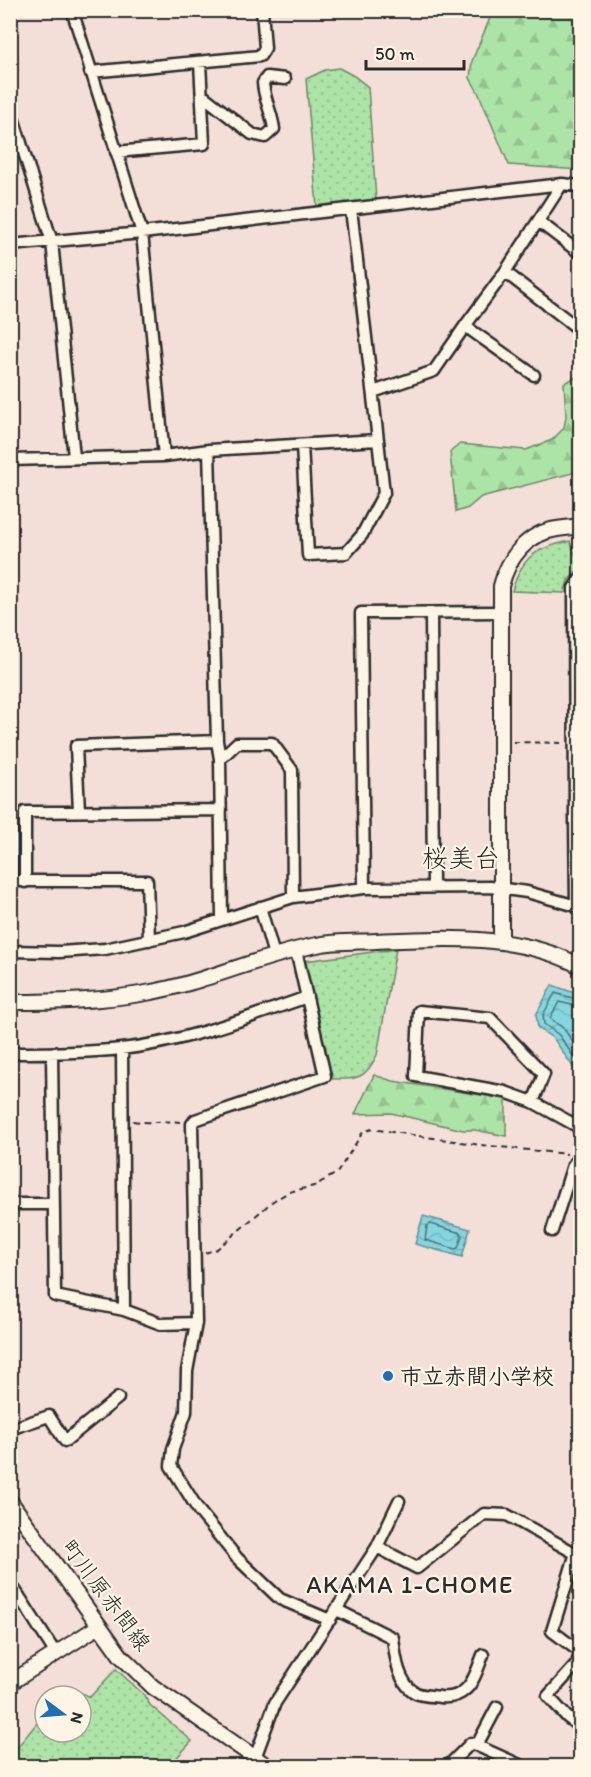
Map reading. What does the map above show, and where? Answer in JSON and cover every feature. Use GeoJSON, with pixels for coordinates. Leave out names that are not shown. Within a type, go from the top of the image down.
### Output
{"type":"FeatureCollection","features":[{"type":"Feature","properties":{"kind":"street"},"geometry":{"type":"LineString","coordinates":[[72,10],[142,233],[164,456]]}},
{"type":"Feature","properties":{"kind":"street"},"geometry":{"type":"LineString","coordinates":[[90,72],[260,56],[265,48],[262,10]]}},
{"type":"Feature","properties":{"kind":"street"},"geometry":{"type":"LineString","coordinates":[[116,152],[204,144],[200,62]]}},
{"type":"Feature","properties":{"kind":"street"},"geometry":{"type":"LineString","coordinates":[[202,95],[252,134],[265,137],[274,129],[263,83],[267,77],[285,79]]}},
{"type":"Feature","properties":{"kind":"street"},"geometry":{"type":"LineString","coordinates":[[10,108],[52,242],[74,457]]}},
{"type":"Feature","properties":{"kind":"street"},"geometry":{"type":"LineString","coordinates":[[10,245],[142,233],[562,184],[580,186]]}},
{"type":"Feature","properties":{"kind":"street"},"geometry":{"type":"LineString","coordinates":[[372,392],[434,372],[505,272],[562,184]]}},
{"type":"Feature","properties":{"kind":"street"},"geometry":{"type":"LineString","coordinates":[[302,445],[308,555],[346,554],[362,535],[384,493],[351,209]]}},
{"type":"Feature","properties":{"kind":"street"},"geometry":{"type":"LineString","coordinates":[[538,221],[580,253]]}},
{"type":"Feature","properties":{"kind":"street"},"geometry":{"type":"LineString","coordinates":[[505,272],[580,330]]}},
{"type":"Feature","properties":{"kind":"street"},"geometry":{"type":"LineString","coordinates":[[465,326],[534,375]]}},
{"type":"Feature","properties":{"kind":"street"},"geometry":{"type":"LineString","coordinates":[[10,460],[164,456],[209,450],[378,440]]}},
{"type":"Feature","properties":{"kind":"street"},"geometry":{"type":"LineString","coordinates":[[209,450],[217,741],[220,759],[222,918]]}},
{"type":"Feature","properties":{"kind":"street"},"geometry":{"type":"LineString","coordinates":[[501,942],[501,586],[513,556],[521,548],[542,533],[580,526]]}},
{"type":"Feature","properties":{"kind":"street"},"geometry":{"type":"LineString","coordinates":[[10,951],[59,952],[105,949],[184,932],[293,897],[364,888],[501,888],[527,892],[578,906],[574,588],[580,579]]}},
{"type":"Feature","properties":{"kind":"street"},"geometry":{"type":"LineString","coordinates":[[364,888],[361,613],[500,612]]}},
{"type":"Feature","properties":{"kind":"street"},"geometry":{"type":"LineString","coordinates":[[431,613],[432,887]]}},
{"type":"Feature","properties":{"kind":"street"},"geometry":{"type":"LineString","coordinates":[[79,811],[76,746],[217,741]]}},
{"type":"Feature","properties":{"kind":"street"},"geometry":{"type":"LineString","coordinates":[[220,759],[237,743],[272,743],[292,770],[293,897]]}},
{"type":"Feature","properties":{"kind":"street"},"geometry":{"type":"LineString","coordinates":[[25,882],[25,812],[221,810]]}},
{"type":"Feature","properties":{"kind":"street"},"geometry":{"type":"LineString","coordinates":[[10,881],[147,881],[149,940]]}},
{"type":"Feature","properties":{"kind":"street"},"geometry":{"type":"LineString","coordinates":[[260,907],[274,956]]}},
{"type":"Feature","properties":{"kind":"street"},"geometry":{"type":"LineString","coordinates":[[10,1002],[81,1001],[147,993],[319,944],[416,939],[501,942],[538,949],[580,966]]}},
{"type":"Feature","properties":{"kind":"street"},"geometry":{"type":"LineString","coordinates":[[296,950],[325,1076],[195,1120],[192,1124],[196,1323],[187,1371],[186,1412],[173,1449],[171,1466],[199,1511],[237,1558],[280,1599],[330,1620]]}},
{"type":"Feature","properties":{"kind":"street"},"geometry":{"type":"LineString","coordinates":[[10,1053],[122,1049],[178,1039],[307,997]]}},
{"type":"Feature","properties":{"kind":"street"},"geometry":{"type":"LineString","coordinates":[[532,1102],[544,1074],[490,1018],[419,1011],[416,1076],[505,1092],[532,1102],[577,1126],[580,1131]]}},
{"type":"Feature","properties":{"kind":"street"},"geometry":{"type":"LineString","coordinates":[[122,1049],[124,1310]]}},
{"type":"Feature","properties":{"kind":"street"},"geometry":{"type":"LineString","coordinates":[[52,1053],[55,1296],[124,1310],[161,1324],[196,1323]]}},
{"type":"Feature","properties":{"kind":"street"},"geometry":{"type":"LineString","coordinates":[[552,1231],[573,1164],[580,1156]]}},
{"type":"Feature","properties":{"kind":"street"},"geometry":{"type":"LineString","coordinates":[[10,1204],[54,1204]]}},
{"type":"Feature","properties":{"kind":"street"},"geometry":{"type":"LineString","coordinates":[[10,1430],[49,1416],[65,1442],[118,1398]]}},
{"type":"Feature","properties":{"kind":"street","name":"町川原赤間線"},"geometry":{"type":"LineString","coordinates":[[10,1501],[121,1656],[153,1687],[267,1767]]}},
{"type":"Feature","properties":{"kind":"street"},"geometry":{"type":"LineString","coordinates":[[255,1758],[275,1703],[377,1547],[399,1501]]}},
{"type":"Feature","properties":{"kind":"street"},"geometry":{"type":"LineString","coordinates":[[377,1547],[417,1568],[484,1514],[507,1515],[578,1555],[552,1631],[580,1652],[577,1664],[548,1696],[567,1717],[580,1727]]}},
{"type":"Feature","properties":{"kind":"street"},"geometry":{"type":"LineString","coordinates":[[10,1592],[15,1590],[56,1654]]}},
{"type":"Feature","properties":{"kind":"street"},"geometry":{"type":"LineString","coordinates":[[337,1610],[393,1638],[400,1670],[406,1683],[416,1693],[448,1698],[468,1689],[483,1655]]}},
{"type":"Feature","properties":{"kind":"street"},"geometry":{"type":"LineString","coordinates":[[10,1683],[99,1626]]}},
{"type":"Feature","properties":{"kind":"street"},"geometry":{"type":"LineString","coordinates":[[477,1745],[497,1707]]}},
{"type":"Feature","properties":{"kind":"street"},"geometry":{"type":"LineString","coordinates":[[448,1767],[471,1743],[522,1767]]}},
{"type":"Feature","properties":{"kind":"path"},"geometry":{"type":"LineString","coordinates":[[501,741],[576,744]]}},
{"type":"Feature","properties":{"kind":"path"},"geometry":{"type":"LineString","coordinates":[[123,1119],[149,1124],[163,1120],[192,1124]]}},
{"type":"Feature","properties":{"kind":"path"},"geometry":{"type":"LineString","coordinates":[[194,1257],[217,1249],[273,1201],[289,1192],[314,1186],[337,1173],[363,1132],[372,1129],[481,1145],[580,1156]]}},
{"type":"Feature","properties":{"kind":"green space"},"geometry":{"type":"Polygon","coordinates":[[[493,11],[580,11],[580,170],[509,165],[470,78],[472,61],[493,11]]]}},
{"type":"Feature","properties":{"kind":"green space"},"geometry":{"type":"Polygon","coordinates":[[[339,68],[368,87],[376,200],[317,207],[306,79],[325,70],[339,68]]]}},
{"type":"Feature","properties":{"kind":"green space"},"geometry":{"type":"Polygon","coordinates":[[[580,375],[580,471],[481,497],[468,508],[456,512],[450,452],[460,444],[526,450],[552,440],[564,428],[566,416],[564,383],[580,375]]]}},
{"type":"Feature","properties":{"kind":"green space"},"geometry":{"type":"Polygon","coordinates":[[[570,541],[580,567],[568,581],[564,593],[512,591],[520,569],[532,556],[548,547],[570,541]]]}},
{"type":"Feature","properties":{"kind":"green space"},"geometry":{"type":"Polygon","coordinates":[[[396,949],[377,1055],[364,1074],[348,1079],[332,1079],[305,961],[396,949]]]}},
{"type":"Feature","properties":{"kind":"green space"},"geometry":{"type":"Polygon","coordinates":[[[374,1075],[393,1081],[506,1099],[506,1136],[463,1130],[391,1113],[355,1114],[374,1075]]]}},
{"type":"Feature","properties":{"kind":"green space"},"geometry":{"type":"Polygon","coordinates":[[[116,1669],[143,1694],[150,1705],[192,1741],[169,1766],[18,1766],[11,1762],[11,1755],[33,1728],[33,1744],[93,1744],[93,1694],[116,1669]]]}},
{"type":"Feature","properties":{"kind":"water"},"geometry":{"type":"Polygon","coordinates":[[[11,821],[17,821],[19,867],[11,875],[11,821]]]}},
{"type":"Feature","properties":{"kind":"water"},"geometry":{"type":"Polygon","coordinates":[[[552,985],[580,995],[580,1077],[554,1039],[538,1028],[536,1015],[552,985]]]}},
{"type":"Feature","properties":{"kind":"water"},"geometry":{"type":"Polygon","coordinates":[[[423,1216],[470,1229],[462,1257],[415,1244],[423,1216]]]}},
{"type":"Feature","properties":{"kind":"waterway"},"geometry":{"type":"LineString","coordinates":[[10,1759],[25,1766]]}},
{"type":"Feature","properties":{"kind":"place","name":"市立赤間小学校"},"geometry":{"type":"Point","coordinates":[388,1376]}},
{"type":"Feature","properties":{"kind":"district","name":"桜美台"},"geometry":{"type":"Point","coordinates":[461,858]}},
{"type":"Feature","properties":{"kind":"district","name":"AKAMA 1-CHOME"},"geometry":{"type":"Point","coordinates":[410,1584]}}]}
